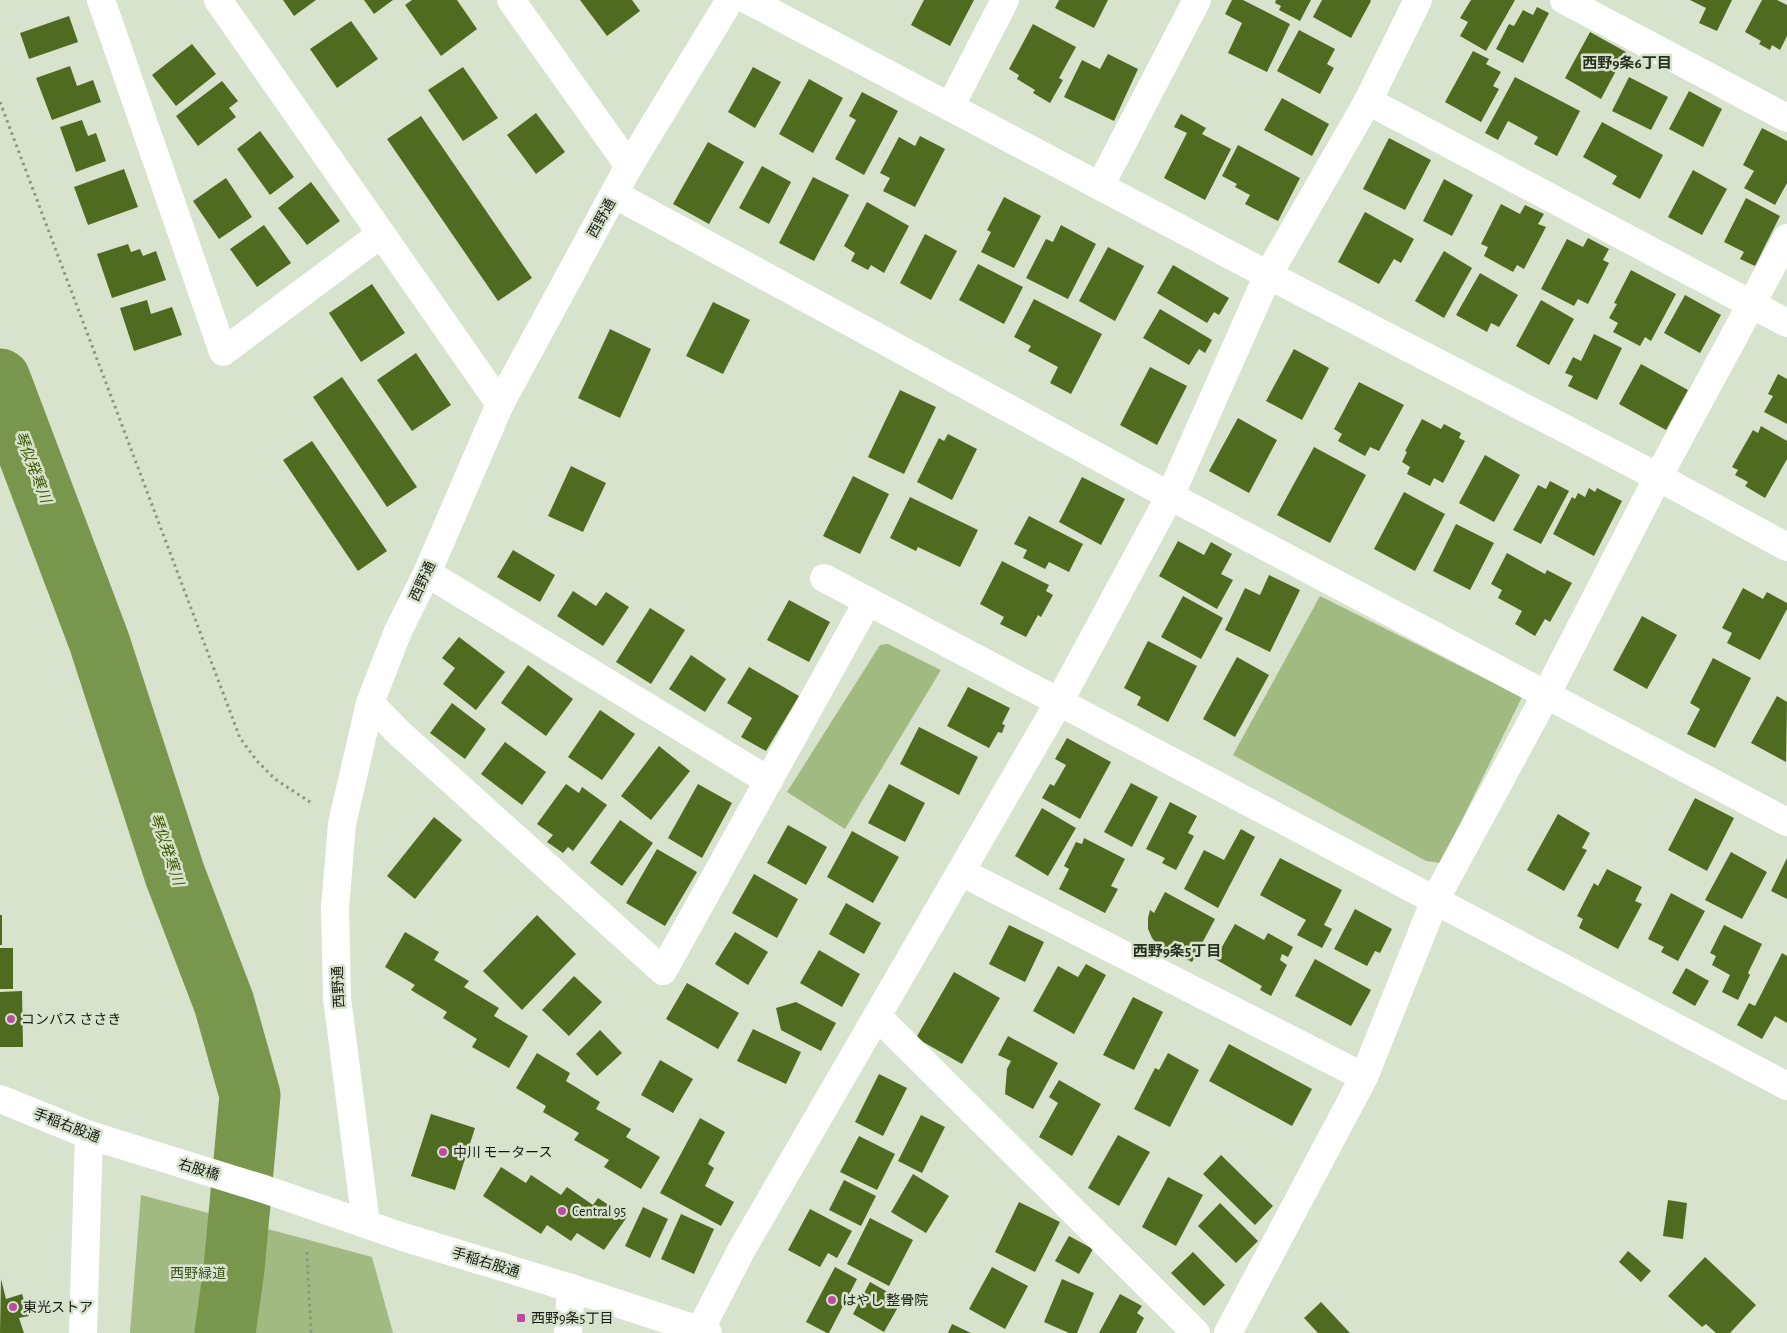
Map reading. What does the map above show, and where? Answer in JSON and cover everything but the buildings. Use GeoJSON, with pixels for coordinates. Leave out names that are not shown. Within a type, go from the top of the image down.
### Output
{"type":"FeatureCollection","features":[{"type":"Feature","properties":{"kind":"street"},"geometry":{"type":"LineString","coordinates":[[101,0],[222,352],[381,234]]}},
{"type":"Feature","properties":{"kind":"street"},"geometry":{"type":"LineString","coordinates":[[218,0],[500,404]]}},
{"type":"Feature","properties":{"kind":"street"},"geometry":{"type":"LineString","coordinates":[[511,0],[629,166]]}},
{"type":"Feature","properties":{"kind":"street","name":"西野通"},"geometry":{"type":"LineString","coordinates":[[366,1224],[337,998],[335,908],[342,824],[370,703],[398,631],[427,573],[500,404],[629,166],[730,0]]}},
{"type":"Feature","properties":{"kind":"street"},"geometry":{"type":"LineString","coordinates":[[748,0],[1268,275],[1658,477],[1787,547]]}},
{"type":"Feature","properties":{"kind":"street"},"geometry":{"type":"LineString","coordinates":[[950,107],[1005,0]]}},
{"type":"Feature","properties":{"kind":"street"},"geometry":{"type":"LineString","coordinates":[[1100,186],[1197,0]]}},
{"type":"Feature","properties":{"kind":"street"},"geometry":{"type":"LineString","coordinates":[[704,1331],[742,1249],[1059,702],[1170,496],[1268,275],[1368,101],[1418,0]]}},
{"type":"Feature","properties":{"kind":"street"},"geometry":{"type":"LineString","coordinates":[[1564,0],[1787,118]]}},
{"type":"Feature","properties":{"kind":"street"},"geometry":{"type":"LineString","coordinates":[[1368,101],[1787,324]]}},
{"type":"Feature","properties":{"kind":"street"},"geometry":{"type":"LineString","coordinates":[[614,194],[1170,496],[1787,822]]}},
{"type":"Feature","properties":{"kind":"street"},"geometry":{"type":"LineString","coordinates":[[1228,1333],[1364,1077],[1435,900],[1546,695],[1658,477],[1787,238]]}},
{"type":"Feature","properties":{"kind":"street"},"geometry":{"type":"LineString","coordinates":[[427,573],[769,781]]}},
{"type":"Feature","properties":{"kind":"street"},"geometry":{"type":"LineString","coordinates":[[824,578],[1787,1086]]}},
{"type":"Feature","properties":{"kind":"street"},"geometry":{"type":"LineString","coordinates":[[370,703],[398,732],[663,971],[868,601]]}},
{"type":"Feature","properties":{"kind":"street"},"geometry":{"type":"LineString","coordinates":[[961,872],[1364,1077]]}},
{"type":"Feature","properties":{"kind":"street"},"geometry":{"type":"LineString","coordinates":[[877,1016],[1196,1333]]}},
{"type":"Feature","properties":{"kind":"street","name":"手稲右股通"},"geometry":{"type":"LineString","coordinates":[[0,1098],[89,1135],[134,1149]]}},
{"type":"Feature","properties":{"kind":"street"},"geometry":{"type":"LineString","coordinates":[[83,1333],[89,1135]]}},
{"type":"Feature","properties":{"kind":"street","name":"右股橋"},"geometry":{"type":"LineString","coordinates":[[134,1149],[264,1189]]}},
{"type":"Feature","properties":{"kind":"street","name":"手稲右股通"},"geometry":{"type":"LineString","coordinates":[[264,1189],[403,1237],[704,1331]]}},
{"type":"Feature","properties":{"kind":"street"},"geometry":{"type":"LineString","coordinates":[[568,1333],[571,1288]]}},
{"type":"Feature","properties":{"kind":"path"},"geometry":{"type":"LineString","coordinates":[[0,102],[240,738],[257,761],[275,779],[310,802]]}},
{"type":"Feature","properties":{"kind":"path"},"geometry":{"type":"LineString","coordinates":[[307,1252],[311,1333]]}},
{"type":"Feature","properties":{"kind":"green space"},"geometry":{"type":"Polygon","coordinates":[[[1320,596],[1522,697],[1441,863],[1426,861],[1233,755],[1320,596]]]}},
{"type":"Feature","properties":{"kind":"green space"},"geometry":{"type":"Polygon","coordinates":[[[888,644],[941,670],[845,829],[787,792],[880,645],[888,644]]]}},
{"type":"Feature","properties":{"kind":"green space","name":"西野緑道"},"geometry":{"type":"Polygon","coordinates":[[[141,1195],[372,1257],[393,1333],[130,1333],[141,1195]]]}},
{"type":"Feature","properties":{"kind":"waterway","name":"琴似発寒川"},"geometry":{"type":"LineString","coordinates":[[0,379],[99,641],[175,875],[224,1003],[250,1095],[234,1269],[225,1333]]}},
{"type":"Feature","properties":{"kind":"place","name":"コンパス ささき"},"geometry":{"type":"Point","coordinates":[11,1019]}},
{"type":"Feature","properties":{"kind":"place","name":"中川 モータース"},"geometry":{"type":"Point","coordinates":[443,1152]}},
{"type":"Feature","properties":{"kind":"place","name":"Central 95"},"geometry":{"type":"Point","coordinates":[562,1211]}},
{"type":"Feature","properties":{"kind":"place","name":"はやし 整骨院"},"geometry":{"type":"Point","coordinates":[832,1300]}},
{"type":"Feature","properties":{"kind":"place","name":"東光ストア"},"geometry":{"type":"Point","coordinates":[13,1307]}},
{"type":"Feature","properties":{"kind":"place","name":"西野9条5丁目"},"geometry":{"type":"Point","coordinates":[521,1318]}},
{"type":"Feature","properties":{"kind":"district","name":"西野9条6丁目"},"geometry":{"type":"Point","coordinates":[1627,63]}},
{"type":"Feature","properties":{"kind":"district","name":"西野9条5丁目"},"geometry":{"type":"Point","coordinates":[1177,951]}}]}
